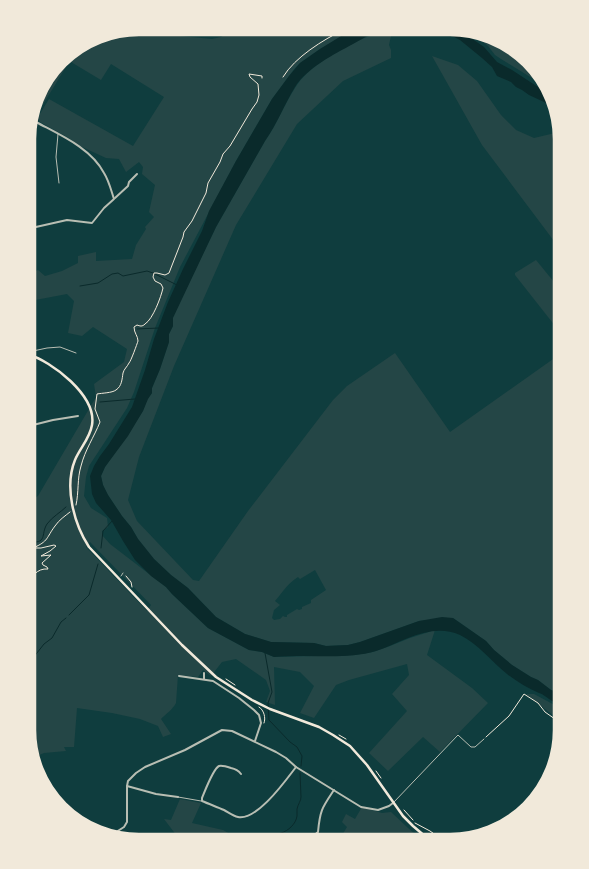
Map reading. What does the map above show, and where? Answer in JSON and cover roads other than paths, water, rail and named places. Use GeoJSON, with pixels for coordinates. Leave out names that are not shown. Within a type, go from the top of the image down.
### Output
{"type":"FeatureCollection","features":[{"type":"Feature","properties":{"kind":"main road"},"geometry":{"type":"LineString","coordinates":[[35,357],[64,376],[80,390],[89,405],[92,425],[74,462],[71,476],[71,494],[79,529],[89,548],[196,660],[216,677],[244,696],[265,707],[319,727],[344,742],[359,755],[413,826],[422,834]]}},
{"type":"Feature","properties":{"kind":"street"},"geometry":{"type":"LineString","coordinates":[[36,122],[90,154],[105,174],[114,199]]}},
{"type":"Feature","properties":{"kind":"street"},"geometry":{"type":"LineString","coordinates":[[35,227],[67,220],[92,223],[104,208],[128,186],[136,174]]}},
{"type":"Feature","properties":{"kind":"street"},"geometry":{"type":"LineString","coordinates":[[35,425],[78,416]]}},
{"type":"Feature","properties":{"kind":"street"},"geometry":{"type":"LineString","coordinates":[[204,673],[204,679]]}},
{"type":"Feature","properties":{"kind":"street"},"geometry":{"type":"LineString","coordinates":[[178,676],[213,680],[239,698],[259,715],[261,724],[255,741]]}},
{"type":"Feature","properties":{"kind":"street"},"geometry":{"type":"LineString","coordinates":[[117,831],[124,827],[127,822],[127,786],[128,781],[136,773],[222,730],[232,731],[282,755],[296,766],[361,806],[378,810],[394,802]]}},
{"type":"Feature","properties":{"kind":"street"},"geometry":{"type":"LineString","coordinates":[[241,774],[239,770],[218,767],[202,801],[238,817],[249,816],[268,801],[296,766]]}},
{"type":"Feature","properties":{"kind":"street"},"geometry":{"type":"LineString","coordinates":[[127,786],[156,794],[178,797]]}},
{"type":"Feature","properties":{"kind":"street"},"geometry":{"type":"LineString","coordinates":[[316,834],[318,832],[321,809],[334,790]]}},
{"type":"Feature","properties":{"kind":"lane"},"geometry":{"type":"LineString","coordinates":[[58,134],[56,157],[59,183]]}},
{"type":"Feature","properties":{"kind":"lane"},"geometry":{"type":"LineString","coordinates":[[35,351],[60,347],[76,353]]}},
{"type":"Feature","properties":{"kind":"lane"},"geometry":{"type":"LineString","coordinates":[[394,802],[458,735],[471,747],[475,747],[484,739]]}},
{"type":"Feature","properties":{"kind":"lane"},"geometry":{"type":"LineString","coordinates":[[178,797],[202,801]]}},
{"type":"Feature","properties":{"kind":"waterway"},"geometry":{"type":"LineString","coordinates":[[80,286],[98,283],[112,274],[118,273],[123,276],[147,271],[177,285]]}},
{"type":"Feature","properties":{"kind":"waterway"},"geometry":{"type":"LineString","coordinates":[[137,329],[159,328]]}},
{"type":"Feature","properties":{"kind":"waterway"},"geometry":{"type":"LineString","coordinates":[[100,402],[135,399]]}},
{"type":"Feature","properties":{"kind":"waterway"},"geometry":{"type":"LineString","coordinates":[[35,542],[43,538],[47,524],[66,507]]}},
{"type":"Feature","properties":{"kind":"waterway"},"geometry":{"type":"LineString","coordinates":[[101,548],[103,531],[113,520]]}},
{"type":"Feature","properties":{"kind":"waterway"},"geometry":{"type":"LineString","coordinates":[[69,615],[89,595],[98,564]]}},
{"type":"Feature","properties":{"kind":"waterway"},"geometry":{"type":"LineString","coordinates":[[35,655],[44,644],[52,638],[61,622],[66,618]]}},
{"type":"Feature","properties":{"kind":"waterway"},"geometry":{"type":"LineString","coordinates":[[265,653],[272,692],[268,703],[269,720],[297,747],[302,756],[301,766]]}},
{"type":"Feature","properties":{"kind":"waterway"},"geometry":{"type":"LineString","coordinates":[[277,834],[284,832],[295,822],[301,798],[300,773]]}}]}
